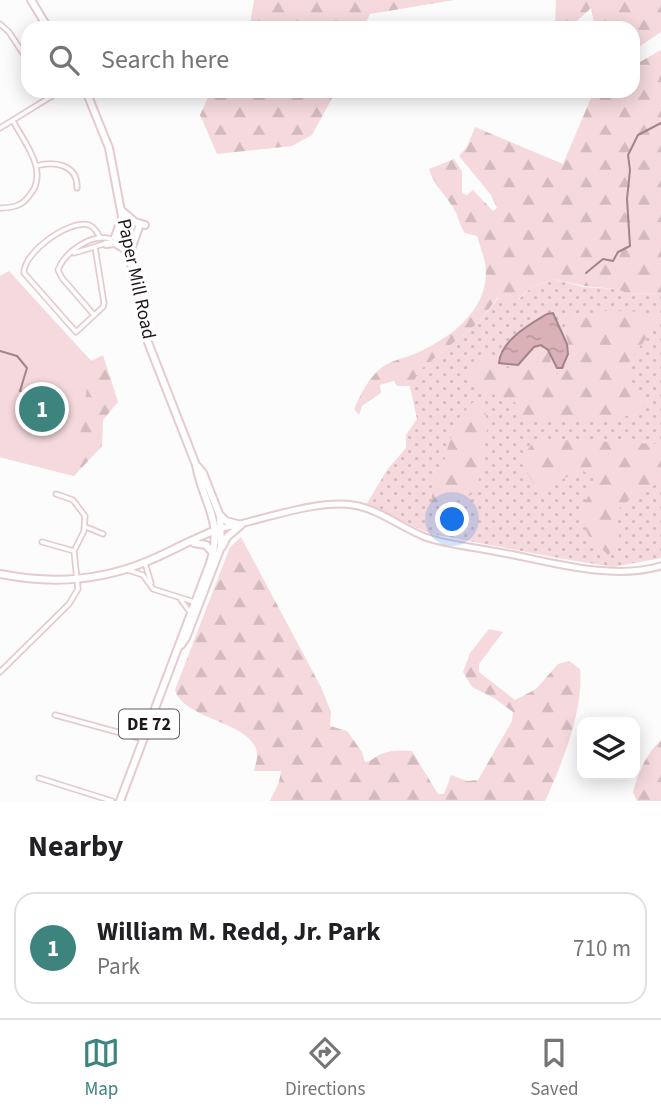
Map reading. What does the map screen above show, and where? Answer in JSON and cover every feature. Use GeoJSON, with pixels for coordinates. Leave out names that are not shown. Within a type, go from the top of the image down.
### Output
{"type":"FeatureCollection","features":[{"type":"Feature","properties":{"kind":"main road"},"geometry":{"type":"LineString","coordinates":[[31,0],[44,21]]}},
{"type":"Feature","properties":{"kind":"main road","name":"Paper Mill Road"},"geometry":{"type":"LineString","coordinates":[[89,98],[106,138],[144,332],[219,529]]}},
{"type":"Feature","properties":{"kind":"main road"},"geometry":{"type":"LineString","coordinates":[[122,212],[142,226],[129,253],[111,240],[119,228],[122,212]]}},
{"type":"Feature","properties":{"kind":"main road","name":"Paper Mill Road"},"geometry":{"type":"LineString","coordinates":[[120,801],[190,612],[221,547],[219,514],[203,473],[196,465]]}},
{"type":"Feature","properties":{"kind":"main road"},"geometry":{"type":"LineString","coordinates":[[219,514],[226,521],[241,524]]}},
{"type":"Feature","properties":{"kind":"main road"},"geometry":{"type":"LineString","coordinates":[[188,543],[206,545],[216,556],[227,537],[241,524]]}},
{"type":"Feature","properties":{"kind":"main road"},"geometry":{"type":"LineString","coordinates":[[0,574],[22,578],[77,579],[126,570],[219,529]]}},
{"type":"Feature","properties":{"kind":"main road","name":"Paper Mill Road"},"geometry":{"type":"LineString","coordinates":[[179,647],[186,638],[216,556]]}},
{"type":"Feature","properties":{"kind":"main road"},"geometry":{"type":"LineString","coordinates":[[192,623],[197,607],[194,602]]}},
{"type":"Feature","properties":{"kind":"street"},"geometry":{"type":"LineString","coordinates":[[0,24],[21,50]]}},
{"type":"Feature","properties":{"kind":"street"},"geometry":{"type":"LineString","coordinates":[[0,128],[49,98]]}},
{"type":"Feature","properties":{"kind":"street"},"geometry":{"type":"LineString","coordinates":[[0,208],[16,206],[31,195],[37,177],[36,166],[13,121]]}},
{"type":"Feature","properties":{"kind":"street"},"geometry":{"type":"LineString","coordinates":[[36,166],[55,163],[65,166],[77,178],[77,188]]}},
{"type":"Feature","properties":{"kind":"street"},"geometry":{"type":"LineString","coordinates":[[96,247],[104,303],[76,332],[24,273],[23,265],[61,230],[71,226],[89,225],[100,237]]}},
{"type":"Feature","properties":{"kind":"street"},"geometry":{"type":"LineString","coordinates":[[72,253],[96,247],[126,233]]}},
{"type":"Feature","properties":{"kind":"street"},"geometry":{"type":"LineString","coordinates":[[94,315],[58,272],[61,262],[77,247],[100,237],[111,240]]}},
{"type":"Feature","properties":{"kind":"street"},"geometry":{"type":"LineString","coordinates":[[0,672],[69,604],[77,592],[74,551],[86,527],[85,516],[73,500],[55,494]]}},
{"type":"Feature","properties":{"kind":"street"},"geometry":{"type":"LineString","coordinates":[[219,529],[325,505],[350,504],[368,508],[414,532],[439,541],[604,571],[636,572],[661,566]]}},
{"type":"Feature","properties":{"kind":"street"},"geometry":{"type":"LineString","coordinates":[[86,527],[103,534]]}},
{"type":"Feature","properties":{"kind":"street"},"geometry":{"type":"LineString","coordinates":[[42,542],[74,551]]}},
{"type":"Feature","properties":{"kind":"street"},"geometry":{"type":"LineString","coordinates":[[145,563],[151,585]]}},
{"type":"Feature","properties":{"kind":"street"},"geometry":{"type":"LineString","coordinates":[[126,570],[141,573],[153,589],[194,602]]}},
{"type":"Feature","properties":{"kind":"street"},"geometry":{"type":"LineString","coordinates":[[179,599],[187,605],[190,612]]}},
{"type":"Feature","properties":{"kind":"street"},"geometry":{"type":"LineString","coordinates":[[55,715],[143,739]]}},
{"type":"Feature","properties":{"kind":"street"},"geometry":{"type":"LineString","coordinates":[[39,778],[112,801]]}},
{"type":"Feature","properties":{"kind":"green space"},"geometry":{"type":"Polygon","coordinates":[[[254,0],[454,0],[370,14],[366,21],[250,21],[254,0]]]}},
{"type":"Feature","properties":{"kind":"green space"},"geometry":{"type":"Polygon","coordinates":[[[556,0],[661,0],[661,32],[640,46],[640,21],[594,21],[591,8],[577,21],[555,21],[556,0]]]}},
{"type":"Feature","properties":{"kind":"green space"},"geometry":{"type":"Polygon","coordinates":[[[661,50],[661,294],[627,293],[553,279],[532,287],[510,306],[498,297],[480,321],[421,369],[411,386],[397,386],[394,381],[380,385],[381,393],[362,406],[359,415],[354,409],[376,372],[390,363],[433,345],[455,330],[474,310],[484,286],[486,267],[477,236],[465,233],[453,207],[434,181],[429,169],[454,159],[462,171],[462,193],[467,195],[473,190],[493,211],[497,208],[491,195],[459,156],[467,147],[475,127],[563,164],[591,98],[640,98],[640,62],[661,50]]]}},
{"type":"Feature","properties":{"kind":"green space"},"geometry":{"type":"Polygon","coordinates":[[[208,98],[332,98],[312,135],[292,146],[217,154],[200,115],[208,98]]]}},
{"type":"Feature","properties":{"kind":"green space"},"geometry":{"type":"Polygon","coordinates":[[[9,271],[91,361],[74,476],[0,457],[0,276],[9,271]]]}},
{"type":"Feature","properties":{"kind":"green space"},"geometry":{"type":"Polygon","coordinates":[[[0,276],[57,324],[91,361],[103,355],[118,402],[103,420],[102,446],[74,476],[0,457],[0,276]]]}},
{"type":"Feature","properties":{"kind":"green space"},"geometry":{"type":"Polygon","coordinates":[[[553,279],[627,293],[661,294],[661,558],[613,567],[564,559],[431,534],[366,505],[387,470],[406,448],[406,435],[417,419],[410,387],[421,369],[480,321],[499,297],[519,299],[532,287],[553,279]]]}},
{"type":"Feature","properties":{"kind":"green space"},"geometry":{"type":"Polygon","coordinates":[[[604,311],[661,315],[629,362],[630,388],[648,401],[639,410],[618,419],[596,421],[560,418],[527,422],[516,403],[473,387],[467,374],[492,354],[501,366],[515,370],[533,351],[542,350],[550,353],[551,370],[559,375],[568,358],[569,347],[564,328],[570,317],[604,311]]]}},
{"type":"Feature","properties":{"kind":"green space"},"geometry":{"type":"Polygon","coordinates":[[[475,400],[485,408],[487,429],[477,492],[460,500],[430,505],[455,422],[475,400]]]}},
{"type":"Feature","properties":{"kind":"green space"},"geometry":{"type":"Polygon","coordinates":[[[537,439],[661,444],[661,481],[619,509],[615,523],[622,540],[608,555],[589,536],[578,514],[597,481],[582,470],[538,491],[519,459],[537,439]]]}},
{"type":"Feature","properties":{"kind":"green space"},"geometry":{"type":"Polygon","coordinates":[[[241,537],[321,687],[331,712],[330,726],[347,731],[362,752],[365,762],[388,752],[412,751],[438,794],[444,794],[451,775],[467,781],[478,780],[512,721],[513,712],[472,687],[463,672],[470,653],[489,629],[503,632],[479,664],[479,672],[515,700],[536,689],[558,664],[569,661],[580,669],[579,702],[575,719],[565,754],[545,801],[270,801],[281,771],[254,771],[257,756],[253,743],[232,728],[191,708],[181,700],[175,690],[230,547],[241,537]]]}},
{"type":"Feature","properties":{"kind":"green space"},"geometry":{"type":"Polygon","coordinates":[[[661,740],[661,801],[637,801],[633,792],[651,751],[661,740]]]}},
{"type":"Feature","properties":{"kind":"water"},"geometry":{"type":"Polygon","coordinates":[[[553,313],[567,344],[568,354],[562,368],[557,368],[548,350],[541,345],[534,347],[518,365],[499,363],[510,340],[532,323],[553,313]]]}},
{"type":"Feature","properties":{"kind":"waterway"},"geometry":{"type":"LineString","coordinates":[[586,273],[603,259],[613,261],[618,252],[630,246],[628,155],[638,135],[661,123]]}},
{"type":"Feature","properties":{"kind":"waterway"},"geometry":{"type":"LineString","coordinates":[[0,351],[17,356],[27,368],[20,391],[36,395],[45,414]]}},
{"type":"Feature","properties":{"kind":"place","name":"William M. Redd, Jr. Park"},"geometry":{"type":"Point","coordinates":[42,409]}}]}
